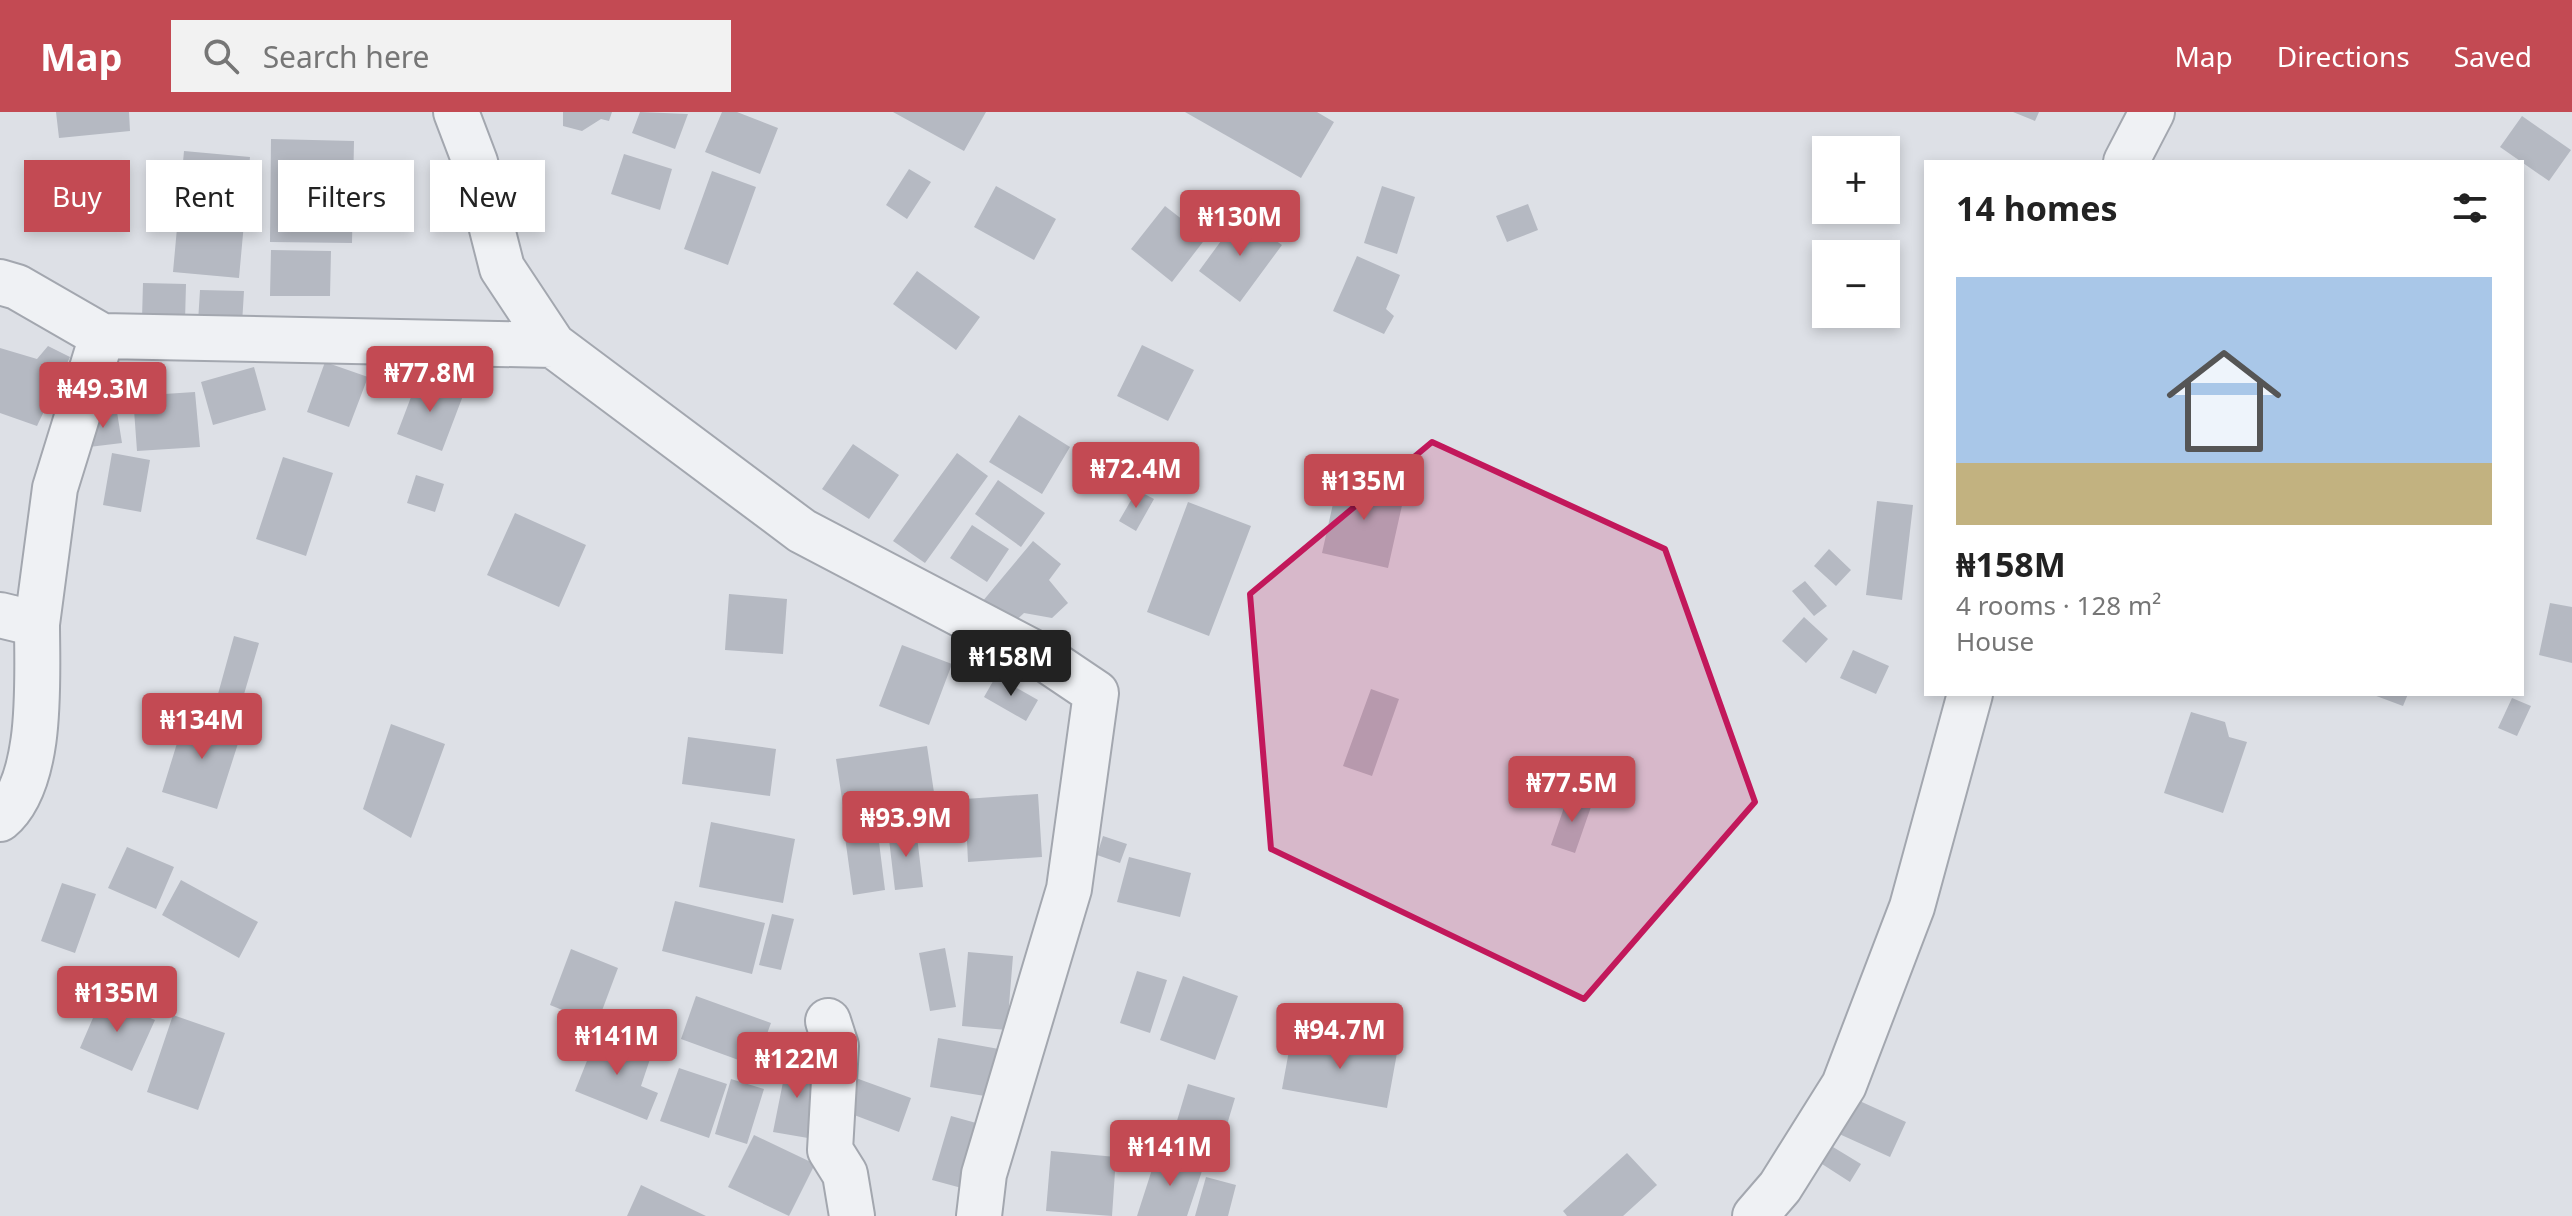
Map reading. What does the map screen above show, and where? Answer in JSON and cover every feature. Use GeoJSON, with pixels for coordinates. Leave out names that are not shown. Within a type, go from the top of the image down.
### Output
{"type":"FeatureCollection","features":[{"type":"Feature","properties":{"kind":"street"},"geometry":{"type":"LineString","coordinates":[[456,112],[475,162],[502,268],[553,345],[802,531],[1044,658],[1096,693],[1069,889],[984,1174],[979,1216]]}},
{"type":"Feature","properties":{"kind":"street"},"geometry":{"type":"LineString","coordinates":[[2127,160],[2152,112]]}},
{"type":"Feature","properties":{"kind":"street"},"geometry":{"type":"LineString","coordinates":[[0,282],[17,287],[102,336],[553,345]]}},
{"type":"Feature","properties":{"kind":"street"},"geometry":{"type":"LineString","coordinates":[[0,819],[10,811],[22,789],[36,726],[18,620],[102,336]]}},
{"type":"Feature","properties":{"kind":"street"},"geometry":{"type":"LineString","coordinates":[[1755,1216],[1780,1187],[1844,1085],[1912,907],[1969,696]]}},
{"type":"Feature","properties":{"kind":"street"},"geometry":{"type":"LineString","coordinates":[[828,1021],[836,1055],[830,1150],[845,1174],[852,1216]]}},
{"type":"Feature","properties":{"kind":"highlighted area"},"geometry":{"type":"Polygon","coordinates":[[[1432,442],[1665,549],[1755,802],[1584,999],[1271,849],[1250,594],[1432,442]]]}},
{"type":"Feature","properties":{"kind":"building"},"geometry":{"type":"Polygon","coordinates":[[[56,112],[129,112],[130,131],[59,138],[56,112]]]}},
{"type":"Feature","properties":{"kind":"building"},"geometry":{"type":"Polygon","coordinates":[[[563,112],[612,112],[609,121],[601,119],[582,131],[563,126],[563,112]]]}},
{"type":"Feature","properties":{"kind":"building"},"geometry":{"type":"Polygon","coordinates":[[[640,112],[688,114],[675,149],[632,133],[640,112]]]}},
{"type":"Feature","properties":{"kind":"building"},"geometry":{"type":"Polygon","coordinates":[[[722,112],[737,112],[778,128],[760,174],[705,152],[722,112]]]}},
{"type":"Feature","properties":{"kind":"building"},"geometry":{"type":"Polygon","coordinates":[[[893,112],[986,112],[964,151],[893,112]]]}},
{"type":"Feature","properties":{"kind":"building"},"geometry":{"type":"Polygon","coordinates":[[[1185,112],[1317,112],[1334,122],[1301,178],[1185,112]]]}},
{"type":"Feature","properties":{"kind":"building"},"geometry":{"type":"Polygon","coordinates":[[[2013,112],[2039,112],[2035,121],[2013,112]]]}},
{"type":"Feature","properties":{"kind":"building"},"geometry":{"type":"Polygon","coordinates":[[[2522,116],[2571,150],[2549,181],[2524,164],[2524,160],[2519,160],[2500,147],[2522,116]]]}},
{"type":"Feature","properties":{"kind":"building"},"geometry":{"type":"Polygon","coordinates":[[[271,139],[354,141],[354,160],[278,160],[278,232],[352,232],[352,243],[270,242],[271,139]]]}},
{"type":"Feature","properties":{"kind":"building"},"geometry":{"type":"Polygon","coordinates":[[[184,151],[250,157],[250,160],[183,160],[184,151]]]}},
{"type":"Feature","properties":{"kind":"building"},"geometry":{"type":"Polygon","coordinates":[[[624,154],[672,169],[660,210],[611,194],[624,154]]]}},
{"type":"Feature","properties":{"kind":"building"},"geometry":{"type":"Polygon","coordinates":[[[909,169],[931,182],[907,219],[886,205],[909,169]]]}},
{"type":"Feature","properties":{"kind":"building"},"geometry":{"type":"Polygon","coordinates":[[[712,171],[756,187],[728,265],[684,249],[712,171]]]}},
{"type":"Feature","properties":{"kind":"building"},"geometry":{"type":"Polygon","coordinates":[[[996,186],[1056,219],[1034,260],[974,227],[996,186]]]}},
{"type":"Feature","properties":{"kind":"building"},"geometry":{"type":"Polygon","coordinates":[[[1382,186],[1415,197],[1397,254],[1364,243],[1382,186]]]}},
{"type":"Feature","properties":{"kind":"building"},"geometry":{"type":"Polygon","coordinates":[[[1528,204],[1538,230],[1507,242],[1496,216],[1528,204]]]}},
{"type":"Feature","properties":{"kind":"building"},"geometry":{"type":"Polygon","coordinates":[[[1165,206],[1206,238],[1172,282],[1131,249],[1165,206]]]}},
{"type":"Feature","properties":{"kind":"building"},"geometry":{"type":"Polygon","coordinates":[[[1240,215],[1282,245],[1240,302],[1199,271],[1240,215]]]}},
{"type":"Feature","properties":{"kind":"building"},"geometry":{"type":"Polygon","coordinates":[[[177,232],[243,232],[239,278],[173,272],[177,232]]]}},
{"type":"Feature","properties":{"kind":"building"},"geometry":{"type":"Polygon","coordinates":[[[271,250],[331,251],[330,296],[270,296],[271,250]]]}},
{"type":"Feature","properties":{"kind":"building"},"geometry":{"type":"Polygon","coordinates":[[[1357,256],[1400,275],[1386,309],[1394,316],[1384,334],[1333,311],[1357,256]]]}},
{"type":"Feature","properties":{"kind":"building"},"geometry":{"type":"Polygon","coordinates":[[[917,271],[980,317],[956,350],[893,304],[917,271]]]}},
{"type":"Feature","properties":{"kind":"building"},"geometry":{"type":"Polygon","coordinates":[[[143,283],[186,284],[185,321],[142,319],[143,283]]]}},
{"type":"Feature","properties":{"kind":"building"},"geometry":{"type":"Polygon","coordinates":[[[200,290],[244,291],[242,324],[198,322],[200,290]]]}},
{"type":"Feature","properties":{"kind":"building"},"geometry":{"type":"Polygon","coordinates":[[[1142,345],[1194,370],[1168,421],[1117,396],[1142,345]]]}},
{"type":"Feature","properties":{"kind":"building"},"geometry":{"type":"Polygon","coordinates":[[[48,346],[70,357],[37,426],[0,413],[0,348],[37,359],[48,346]]]}},
{"type":"Feature","properties":{"kind":"building"},"geometry":{"type":"Polygon","coordinates":[[[325,362],[368,377],[349,427],[307,412],[325,362]]]}},
{"type":"Feature","properties":{"kind":"building"},"geometry":{"type":"Polygon","coordinates":[[[254,367],[266,410],[213,425],[201,382],[254,367]]]}},
{"type":"Feature","properties":{"kind":"building"},"geometry":{"type":"Polygon","coordinates":[[[419,376],[464,393],[442,451],[397,434],[419,376]]]}},
{"type":"Feature","properties":{"kind":"building"},"geometry":{"type":"Polygon","coordinates":[[[195,392],[200,447],[137,451],[133,396],[195,392]]]}},
{"type":"Feature","properties":{"kind":"building"},"geometry":{"type":"Polygon","coordinates":[[[117,412],[122,443],[89,447],[85,416],[117,412]]]}},
{"type":"Feature","properties":{"kind":"building"},"geometry":{"type":"Polygon","coordinates":[[[1019,415],[1070,447],[1042,494],[989,462],[1019,415]]]}},
{"type":"Feature","properties":{"kind":"building"},"geometry":{"type":"Polygon","coordinates":[[[853,444],[899,475],[869,519],[822,489],[853,444]]]}},
{"type":"Feature","properties":{"kind":"building"},"geometry":{"type":"Polygon","coordinates":[[[112,453],[150,460],[141,512],[103,505],[112,453]]]}},
{"type":"Feature","properties":{"kind":"building"},"geometry":{"type":"Polygon","coordinates":[[[957,453],[988,476],[925,563],[893,541],[957,453]]]}},
{"type":"Feature","properties":{"kind":"building"},"geometry":{"type":"Polygon","coordinates":[[[283,457],[333,473],[306,556],[256,539],[283,457]]]}},
{"type":"Feature","properties":{"kind":"building"},"geometry":{"type":"Polygon","coordinates":[[[416,475],[444,484],[435,512],[407,503],[416,475]]]}},
{"type":"Feature","properties":{"kind":"building"},"geometry":{"type":"Polygon","coordinates":[[[1339,477],[1405,492],[1388,568],[1322,553],[1339,477]]]}},
{"type":"Feature","properties":{"kind":"building"},"geometry":{"type":"Polygon","coordinates":[[[998,480],[1045,513],[1021,547],[975,514],[998,480]]]}},
{"type":"Feature","properties":{"kind":"building"},"geometry":{"type":"Polygon","coordinates":[[[1137,490],[1154,499],[1136,531],[1119,521],[1137,490]]]}},
{"type":"Feature","properties":{"kind":"building"},"geometry":{"type":"Polygon","coordinates":[[[1877,501],[1913,505],[1902,600],[1866,595],[1877,501]]]}},
{"type":"Feature","properties":{"kind":"building"},"geometry":{"type":"Polygon","coordinates":[[[1188,502],[1251,526],[1209,636],[1147,612],[1188,502]]]}},
{"type":"Feature","properties":{"kind":"building"},"geometry":{"type":"Polygon","coordinates":[[[515,513],[586,545],[559,607],[487,575],[515,513]]]}},
{"type":"Feature","properties":{"kind":"building"},"geometry":{"type":"Polygon","coordinates":[[[972,525],[1009,549],[987,582],[950,558],[972,525]]]}},
{"type":"Feature","properties":{"kind":"building"},"geometry":{"type":"Polygon","coordinates":[[[1033,541],[1061,564],[1049,580],[1068,603],[1052,618],[1024,613],[1011,625],[982,602],[1033,541]]]}},
{"type":"Feature","properties":{"kind":"building"},"geometry":{"type":"Polygon","coordinates":[[[1829,549],[1851,570],[1836,586],[1814,566],[1829,549]]]}},
{"type":"Feature","properties":{"kind":"building"},"geometry":{"type":"Polygon","coordinates":[[[1805,581],[1827,606],[1814,616],[1792,591],[1805,581]]]}},
{"type":"Feature","properties":{"kind":"building"},"geometry":{"type":"Polygon","coordinates":[[[729,594],[787,599],[783,654],[725,650],[729,594]]]}},
{"type":"Feature","properties":{"kind":"building"},"geometry":{"type":"Polygon","coordinates":[[[2550,603],[2572,607],[2572,663],[2539,655],[2550,603]]]}},
{"type":"Feature","properties":{"kind":"building"},"geometry":{"type":"Polygon","coordinates":[[[1804,617],[1828,639],[1806,663],[1782,641],[1804,617]]]}},
{"type":"Feature","properties":{"kind":"building"},"geometry":{"type":"Polygon","coordinates":[[[234,636],[259,643],[242,701],[218,694],[234,636]]]}},
{"type":"Feature","properties":{"kind":"building"},"geometry":{"type":"Polygon","coordinates":[[[902,645],[952,664],[929,725],[879,706],[902,645]]]}},
{"type":"Feature","properties":{"kind":"building"},"geometry":{"type":"Polygon","coordinates":[[[1853,650],[1889,666],[1876,694],[1840,678],[1853,650]]]}},
{"type":"Feature","properties":{"kind":"building"},"geometry":{"type":"Polygon","coordinates":[[[996,676],[1038,700],[1026,721],[984,697],[996,676]]]}},
{"type":"Feature","properties":{"kind":"building"},"geometry":{"type":"Polygon","coordinates":[[[1371,689],[1399,699],[1372,776],[1343,766],[1371,689]]]}},
{"type":"Feature","properties":{"kind":"building"},"geometry":{"type":"Polygon","coordinates":[[[2376,696],[2407,696],[2403,706],[2376,696]]]}},
{"type":"Feature","properties":{"kind":"building"},"geometry":{"type":"Polygon","coordinates":[[[2512,698],[2531,706],[2517,736],[2498,728],[2512,698]]]}},
{"type":"Feature","properties":{"kind":"building"},"geometry":{"type":"Polygon","coordinates":[[[2191,712],[2225,722],[2229,737],[2247,742],[2223,813],[2164,793],[2191,712]]]}},
{"type":"Feature","properties":{"kind":"building"},"geometry":{"type":"Polygon","coordinates":[[[186,714],[242,731],[217,809],[162,792],[186,714]]]}},
{"type":"Feature","properties":{"kind":"building"},"geometry":{"type":"Polygon","coordinates":[[[391,724],[445,744],[411,838],[363,809],[391,724]]]}},
{"type":"Feature","properties":{"kind":"building"},"geometry":{"type":"Polygon","coordinates":[[[688,737],[776,749],[770,796],[682,784],[688,737]]]}},
{"type":"Feature","properties":{"kind":"building"},"geometry":{"type":"Polygon","coordinates":[[[927,746],[935,799],[844,812],[836,759],[927,746]]]}},
{"type":"Feature","properties":{"kind":"building"},"geometry":{"type":"Polygon","coordinates":[[[1038,794],[1042,857],[968,862],[965,799],[1038,794]]]}},
{"type":"Feature","properties":{"kind":"building"},"geometry":{"type":"Polygon","coordinates":[[[1568,796],[1592,804],[1575,853],[1551,845],[1568,796]]]}},
{"type":"Feature","properties":{"kind":"building"},"geometry":{"type":"Polygon","coordinates":[[[711,822],[795,839],[783,903],[699,887],[711,822]]]}},
{"type":"Feature","properties":{"kind":"building"},"geometry":{"type":"Polygon","coordinates":[[[877,826],[885,890],[853,895],[844,830],[877,826]]]}},
{"type":"Feature","properties":{"kind":"building"},"geometry":{"type":"Polygon","coordinates":[[[916,828],[923,887],[895,890],[888,831],[916,828]]]}},
{"type":"Feature","properties":{"kind":"building"},"geometry":{"type":"Polygon","coordinates":[[[1103,836],[1127,844],[1120,863],[1097,855],[1103,836]]]}},
{"type":"Feature","properties":{"kind":"building"},"geometry":{"type":"Polygon","coordinates":[[[127,847],[174,867],[156,909],[108,888],[127,847]]]}},
{"type":"Feature","properties":{"kind":"building"},"geometry":{"type":"Polygon","coordinates":[[[1129,857],[1191,873],[1180,917],[1117,902],[1129,857]]]}},
{"type":"Feature","properties":{"kind":"building"},"geometry":{"type":"Polygon","coordinates":[[[181,880],[258,922],[239,958],[162,915],[181,880]]]}},
{"type":"Feature","properties":{"kind":"building"},"geometry":{"type":"Polygon","coordinates":[[[62,883],[96,894],[75,953],[41,941],[62,883]]]}},
{"type":"Feature","properties":{"kind":"building"},"geometry":{"type":"Polygon","coordinates":[[[675,901],[765,923],[752,974],[662,951],[675,901]]]}},
{"type":"Feature","properties":{"kind":"building"},"geometry":{"type":"Polygon","coordinates":[[[772,914],[794,919],[781,970],[759,965],[772,914]]]}},
{"type":"Feature","properties":{"kind":"building"},"geometry":{"type":"Polygon","coordinates":[[[945,948],[956,1007],[930,1011],[919,953],[945,948]]]}},
{"type":"Feature","properties":{"kind":"building"},"geometry":{"type":"Polygon","coordinates":[[[571,949],[618,968],[597,1024],[550,1005],[571,949]]]}},
{"type":"Feature","properties":{"kind":"building"},"geometry":{"type":"Polygon","coordinates":[[[968,952],[1013,956],[1007,1030],[962,1026],[968,952]]]}},
{"type":"Feature","properties":{"kind":"building"},"geometry":{"type":"Polygon","coordinates":[[[1137,971],[1167,980],[1150,1033],[1120,1023],[1137,971]]]}},
{"type":"Feature","properties":{"kind":"building"},"geometry":{"type":"Polygon","coordinates":[[[1183,976],[1238,996],[1215,1060],[1160,1040],[1183,976]]]}},
{"type":"Feature","properties":{"kind":"building"},"geometry":{"type":"Polygon","coordinates":[[[696,996],[771,1023],[755,1066],[681,1039],[696,996]]]}},
{"type":"Feature","properties":{"kind":"building"},"geometry":{"type":"Polygon","coordinates":[[[102,997],[155,1020],[132,1071],[80,1048],[102,997]]]}},
{"type":"Feature","properties":{"kind":"building"},"geometry":{"type":"Polygon","coordinates":[[[173,1015],[225,1033],[198,1110],[147,1092],[173,1015]]]}},
{"type":"Feature","properties":{"kind":"building"},"geometry":{"type":"Polygon","coordinates":[[[598,1033],[651,1056],[641,1086],[658,1093],[647,1120],[575,1091],[598,1033]]]}},
{"type":"Feature","properties":{"kind":"building"},"geometry":{"type":"Polygon","coordinates":[[[1292,1034],[1397,1053],[1387,1108],[1282,1089],[1292,1034]]]}},
{"type":"Feature","properties":{"kind":"building"},"geometry":{"type":"Polygon","coordinates":[[[938,1038],[999,1049],[991,1097],[930,1087],[938,1038]]]}},
{"type":"Feature","properties":{"kind":"building"},"geometry":{"type":"Polygon","coordinates":[[[787,1062],[822,1069],[808,1138],[773,1132],[787,1062]]]}},
{"type":"Feature","properties":{"kind":"building"},"geometry":{"type":"Polygon","coordinates":[[[679,1068],[727,1084],[709,1138],[660,1121],[679,1068]]]}},
{"type":"Feature","properties":{"kind":"building"},"geometry":{"type":"Polygon","coordinates":[[[853,1077],[911,1098],[899,1132],[841,1110],[853,1077]]]}},
{"type":"Feature","properties":{"kind":"building"},"geometry":{"type":"Polygon","coordinates":[[[731,1079],[764,1089],[747,1144],[715,1134],[731,1079]]]}},
{"type":"Feature","properties":{"kind":"building"},"geometry":{"type":"Polygon","coordinates":[[[1188,1084],[1235,1098],[1217,1158],[1170,1144],[1188,1084]]]}},
{"type":"Feature","properties":{"kind":"building"},"geometry":{"type":"Polygon","coordinates":[[[1853,1098],[1906,1122],[1890,1157],[1837,1133],[1853,1098]]]}},
{"type":"Feature","properties":{"kind":"building"},"geometry":{"type":"Polygon","coordinates":[[[951,1116],[987,1126],[969,1190],[932,1180],[951,1116]]]}},
{"type":"Feature","properties":{"kind":"building"},"geometry":{"type":"Polygon","coordinates":[[[754,1135],[815,1164],[789,1216],[728,1187],[754,1135]]]}},
{"type":"Feature","properties":{"kind":"building"},"geometry":{"type":"Polygon","coordinates":[[[1833,1147],[1861,1164],[1850,1182],[1822,1164],[1833,1147]]]}},
{"type":"Feature","properties":{"kind":"building"},"geometry":{"type":"Polygon","coordinates":[[[1051,1151],[1116,1157],[1112,1216],[1046,1211],[1051,1151]]]}},
{"type":"Feature","properties":{"kind":"building"},"geometry":{"type":"Polygon","coordinates":[[[1627,1153],[1657,1185],[1623,1216],[1567,1216],[1563,1211],[1627,1153]]]}},
{"type":"Feature","properties":{"kind":"building"},"geometry":{"type":"Polygon","coordinates":[[[1157,1154],[1203,1168],[1187,1216],[1137,1216],[1157,1154]]]}},
{"type":"Feature","properties":{"kind":"building"},"geometry":{"type":"Polygon","coordinates":[[[1206,1177],[1236,1185],[1228,1216],[1195,1216],[1206,1177]]]}},
{"type":"Feature","properties":{"kind":"building"},"geometry":{"type":"Polygon","coordinates":[[[641,1185],[706,1216],[627,1216],[641,1185]]]}}]}
